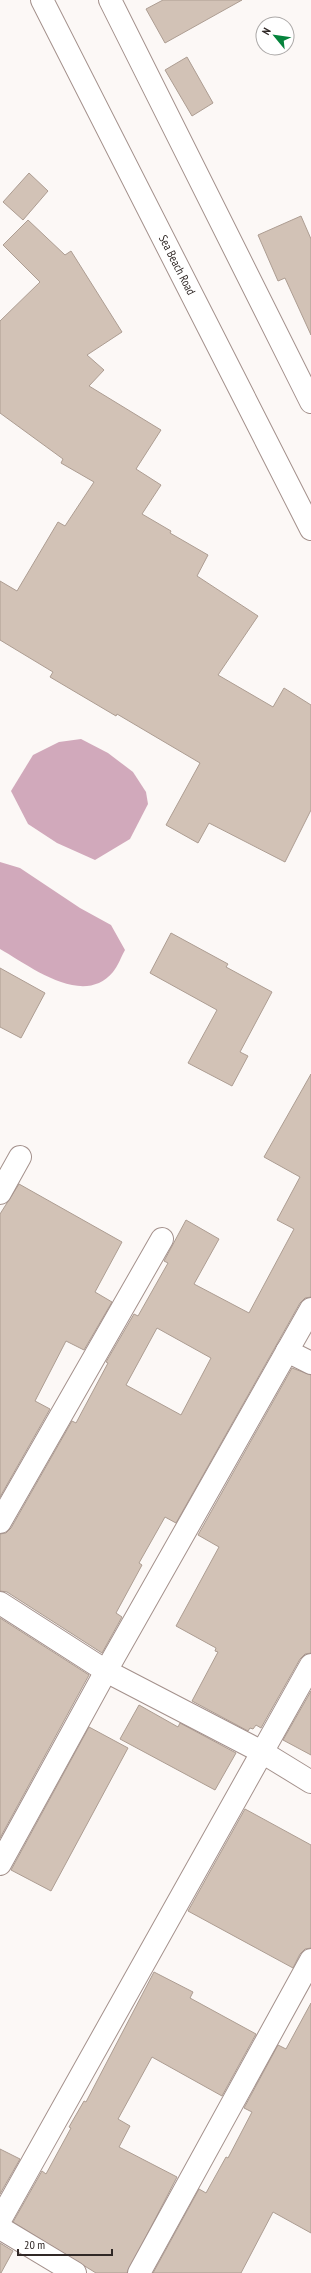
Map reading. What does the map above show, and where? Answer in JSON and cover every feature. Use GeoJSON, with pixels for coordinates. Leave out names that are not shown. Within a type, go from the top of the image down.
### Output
{"type":"FeatureCollection","features":[{"type":"Feature","properties":{"kind":"street","name":"Sea Beach Road"},"geometry":{"type":"LineString","coordinates":[[42,0],[311,529]]}},
{"type":"Feature","properties":{"kind":"street"},"geometry":{"type":"LineString","coordinates":[[110,0],[311,402]]}},
{"type":"Feature","properties":{"kind":"street"},"geometry":{"type":"LineString","coordinates":[[0,1193],[20,1157]]}},
{"type":"Feature","properties":{"kind":"street"},"geometry":{"type":"LineString","coordinates":[[0,1522],[162,1239]]}},
{"type":"Feature","properties":{"kind":"street"},"geometry":{"type":"LineString","coordinates":[[0,1864],[106,1671],[311,1309]]}},
{"type":"Feature","properties":{"kind":"street"},"geometry":{"type":"LineString","coordinates":[[287,1352],[311,1363]]}},
{"type":"Feature","properties":{"kind":"street"},"geometry":{"type":"LineString","coordinates":[[0,1604],[106,1671],[262,1752],[311,1782]]}},
{"type":"Feature","properties":{"kind":"street"},"geometry":{"type":"LineString","coordinates":[[0,2220],[311,1664]]}},
{"type":"Feature","properties":{"kind":"street"},"geometry":{"type":"LineString","coordinates":[[139,2273],[311,1960]]}},
{"type":"Feature","properties":{"kind":"street"},"geometry":{"type":"LineString","coordinates":[[0,2228],[75,2273]]}},
{"type":"Feature","properties":{"kind":"shaded area"},"geometry":{"type":"Polygon","coordinates":[[[81,739],[108,753],[133,772],[146,792],[148,804],[130,839],[95,860],[57,843],[28,824],[11,791],[33,755],[59,742],[81,739]]]}},
{"type":"Feature","properties":{"kind":"shaded area"},"geometry":{"type":"Polygon","coordinates":[[[0,862],[20,868],[80,908],[111,925],[125,950],[113,972],[101,982],[87,986],[72,985],[41,973],[0,949],[0,862]]]}},
{"type":"Feature","properties":{"kind":"building"},"geometry":{"type":"Polygon","coordinates":[[[163,0],[242,0],[165,43],[146,9],[163,0]]]}},
{"type":"Feature","properties":{"kind":"building"},"geometry":{"type":"Polygon","coordinates":[[[187,57],[213,103],[192,116],[165,70],[187,57]]]}},
{"type":"Feature","properties":{"kind":"building"},"geometry":{"type":"Polygon","coordinates":[[[29,173],[48,191],[23,220],[3,202],[29,173]]]}},
{"type":"Feature","properties":{"kind":"building"},"geometry":{"type":"Polygon","coordinates":[[[301,216],[311,239],[311,335],[285,278],[278,281],[258,235],[301,216]]]}},
{"type":"Feature","properties":{"kind":"building"},"geometry":{"type":"Polygon","coordinates":[[[28,220],[65,255],[71,251],[122,332],[87,355],[104,370],[89,386],[161,430],[136,469],[161,485],[142,514],[171,531],[170,533],[208,555],[197,576],[258,616],[218,675],[273,707],[284,688],[311,705],[311,810],[285,862],[209,823],[198,843],[166,825],[200,763],[117,714],[116,716],[50,677],[53,672],[0,640],[0,581],[17,591],[58,522],[65,526],[94,482],[61,463],[63,459],[0,413],[0,321],[40,282],[3,245],[28,220]]]}},
{"type":"Feature","properties":{"kind":"building"},"geometry":{"type":"Polygon","coordinates":[[[171,933],[228,964],[226,967],[272,992],[240,1052],[248,1056],[232,1086],[188,1063],[217,1010],[150,973],[171,933]]]}},
{"type":"Feature","properties":{"kind":"building"},"geometry":{"type":"Polygon","coordinates":[[[0,968],[45,993],[21,1038],[0,1027],[0,968]]]}},
{"type":"Feature","properties":{"kind":"building"},"geometry":{"type":"Polygon","coordinates":[[[311,1074],[311,1297],[305,1298],[300,1303],[176,1523],[165,1517],[139,1563],[142,1565],[116,1613],[122,1617],[102,1653],[7,1592],[0,1591],[0,1534],[6,1533],[11,1528],[72,1421],[76,1423],[108,1363],[106,1362],[134,1314],[138,1316],[168,1263],[164,1261],[186,1220],[219,1239],[194,1284],[249,1313],[294,1229],[277,1220],[300,1177],[264,1157],[311,1074]],[[157,1328],[126,1385],[181,1415],[211,1358],[157,1328]]]}},
{"type":"Feature","properties":{"kind":"building"},"geometry":{"type":"Polygon","coordinates":[[[19,1184],[122,1242],[95,1292],[112,1302],[84,1350],[66,1341],[35,1401],[50,1409],[0,1497],[0,1214],[19,1184]]]}},
{"type":"Feature","properties":{"kind":"building"},"geometry":{"type":"Polygon","coordinates":[[[292,1368],[311,1375],[311,1653],[305,1654],[300,1659],[261,1728],[256,1725],[253,1729],[250,1728],[248,1731],[192,1701],[218,1652],[215,1651],[216,1648],[176,1626],[219,1547],[198,1535],[292,1368]]]}},
{"type":"Feature","properties":{"kind":"building"},"geometry":{"type":"Polygon","coordinates":[[[0,1618],[89,1675],[0,1838],[0,1618]]]}},
{"type":"Feature","properties":{"kind":"building"},"geometry":{"type":"Polygon","coordinates":[[[311,1691],[311,1755],[283,1740],[311,1691]]]}},
{"type":"Feature","properties":{"kind":"building"},"geometry":{"type":"Polygon","coordinates":[[[139,1705],[178,1727],[180,1723],[236,1753],[215,1790],[120,1739],[139,1705]]]}},
{"type":"Feature","properties":{"kind":"building"},"geometry":{"type":"Polygon","coordinates":[[[89,1727],[128,1748],[51,1891],[11,1870],[89,1727]]]}},
{"type":"Feature","properties":{"kind":"building"},"geometry":{"type":"Polygon","coordinates":[[[245,1809],[311,1845],[311,1948],[305,1949],[300,1954],[293,1968],[188,1911],[245,1809]]]}},
{"type":"Feature","properties":{"kind":"building"},"geometry":{"type":"Polygon","coordinates":[[[154,1972],[193,1992],[190,1998],[256,2034],[222,2096],[152,2057],[118,2119],[130,2126],[119,2147],[177,2177],[127,2273],[96,2273],[13,2222],[42,2171],[46,2174],[71,2128],[69,2127],[84,2101],[86,2102],[154,1972]]]}},
{"type":"Feature","properties":{"kind":"building"},"geometry":{"type":"Polygon","coordinates":[[[311,2003],[311,2233],[273,2212],[241,2273],[153,2273],[199,2189],[206,2193],[226,2157],[228,2158],[252,2112],[244,2108],[278,2045],[286,2049],[311,2003]]]}},
{"type":"Feature","properties":{"kind":"building"},"geometry":{"type":"Polygon","coordinates":[[[0,2149],[20,2159],[0,2194],[0,2149]]]}},
{"type":"Feature","properties":{"kind":"building"},"geometry":{"type":"Polygon","coordinates":[[[0,2243],[13,2251],[1,2273],[0,2273],[0,2243]]]}}]}
